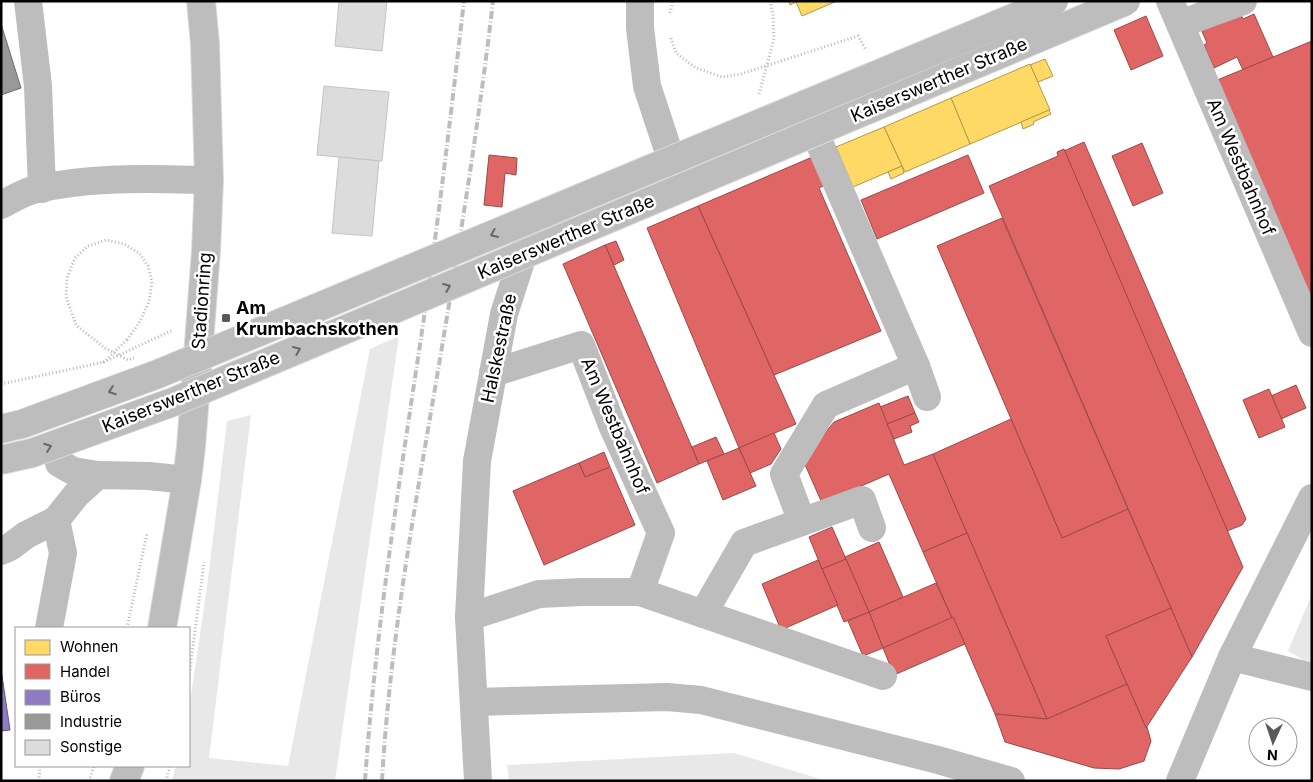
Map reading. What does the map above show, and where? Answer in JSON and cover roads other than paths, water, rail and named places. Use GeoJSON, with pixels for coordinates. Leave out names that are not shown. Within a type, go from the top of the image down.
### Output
{"type":"FeatureCollection","features":[{"type":"Feature","properties":{"kind":"main road"},"geometry":{"type":"LineString","coordinates":[[28,1],[38,86],[42,189]]}},
{"type":"Feature","properties":{"kind":"main road","name":"Stadionring"},"geometry":{"type":"LineString","coordinates":[[162,627],[187,480],[206,252],[209,180],[205,44],[201,1]]}},
{"type":"Feature","properties":{"kind":"main road"},"geometry":{"type":"LineString","coordinates":[[640,1],[640,28],[646,86],[674,168],[680,180],[1107,1]]}},
{"type":"Feature","properties":{"kind":"main road","name":"Kaiserswerther Straße"},"geometry":{"type":"LineString","coordinates":[[1,429],[22,424],[158,374],[1054,1]]}},
{"type":"Feature","properties":{"kind":"main road","name":"Halskestraße"},"geometry":{"type":"LineString","coordinates":[[478,781],[469,618],[477,461],[504,314],[532,227],[882,81],[1066,1]]}},
{"type":"Feature","properties":{"kind":"main road","name":"Kaiserswerther Straße"},"geometry":{"type":"LineString","coordinates":[[1,460],[32,453],[173,402],[1126,1]]}},
{"type":"Feature","properties":{"kind":"main road"},"geometry":{"type":"LineString","coordinates":[[1175,12],[1243,1]]}},
{"type":"Feature","properties":{"kind":"main road","name":"Am Westbahnhof"},"geometry":{"type":"LineString","coordinates":[[1175,12],[1312,333]]}},
{"type":"Feature","properties":{"kind":"main road"},"geometry":{"type":"LineString","coordinates":[[812,126],[916,366],[927,397]]}},
{"type":"Feature","properties":{"kind":"main road"},"geometry":{"type":"LineString","coordinates":[[1,204],[31,190],[72,183],[111,180],[209,180]]}},
{"type":"Feature","properties":{"kind":"main road","name":"Am Westbahnhof"},"geometry":{"type":"LineString","coordinates":[[493,372],[581,345],[612,424],[661,533],[640,592]]}},
{"type":"Feature","properties":{"kind":"main road"},"geometry":{"type":"LineString","coordinates":[[802,522],[784,474],[826,405],[916,366]]}},
{"type":"Feature","properties":{"kind":"main road"},"geometry":{"type":"LineString","coordinates":[[59,462],[73,471],[98,475],[149,476],[187,480]]}},
{"type":"Feature","properties":{"kind":"main road"},"geometry":{"type":"LineString","coordinates":[[1,551],[26,535],[56,520],[76,496],[98,475]]}},
{"type":"Feature","properties":{"kind":"main road"},"geometry":{"type":"LineString","coordinates":[[1180,781],[1232,656],[1312,498]]}},
{"type":"Feature","properties":{"kind":"main road"},"geometry":{"type":"LineString","coordinates":[[702,614],[744,543],[862,500],[872,528]]}},
{"type":"Feature","properties":{"kind":"main road"},"geometry":{"type":"LineString","coordinates":[[49,627],[63,553],[56,520]]}},
{"type":"Feature","properties":{"kind":"main road"},"geometry":{"type":"LineString","coordinates":[[469,618],[539,594],[640,592],[882,676]]}},
{"type":"Feature","properties":{"kind":"main road"},"geometry":{"type":"LineString","coordinates":[[1232,656],[1312,677]]}},
{"type":"Feature","properties":{"kind":"main road"},"geometry":{"type":"LineString","coordinates":[[474,702],[668,697],[701,700],[938,760],[1011,781]]}},
{"type":"Feature","properties":{"kind":"main road"},"geometry":{"type":"LineString","coordinates":[[124,781],[130,767]]}},
{"type":"Feature","properties":{"kind":"main road"},"geometry":{"type":"LineString","coordinates":[[136,781],[138,767]]}},
{"type":"Feature","properties":{"kind":"railway"},"geometry":{"type":"LineString","coordinates":[[365,781],[383,604],[436,234],[464,1]]}},
{"type":"Feature","properties":{"kind":"railway"},"geometry":{"type":"LineString","coordinates":[[382,781],[385,735],[401,596],[465,207],[493,1]]}},
{"type":"Feature","properties":{"kind":"place","name":"Am Krumbachskothen"},"geometry":{"type":"Point","coordinates":[226,318]}}]}
